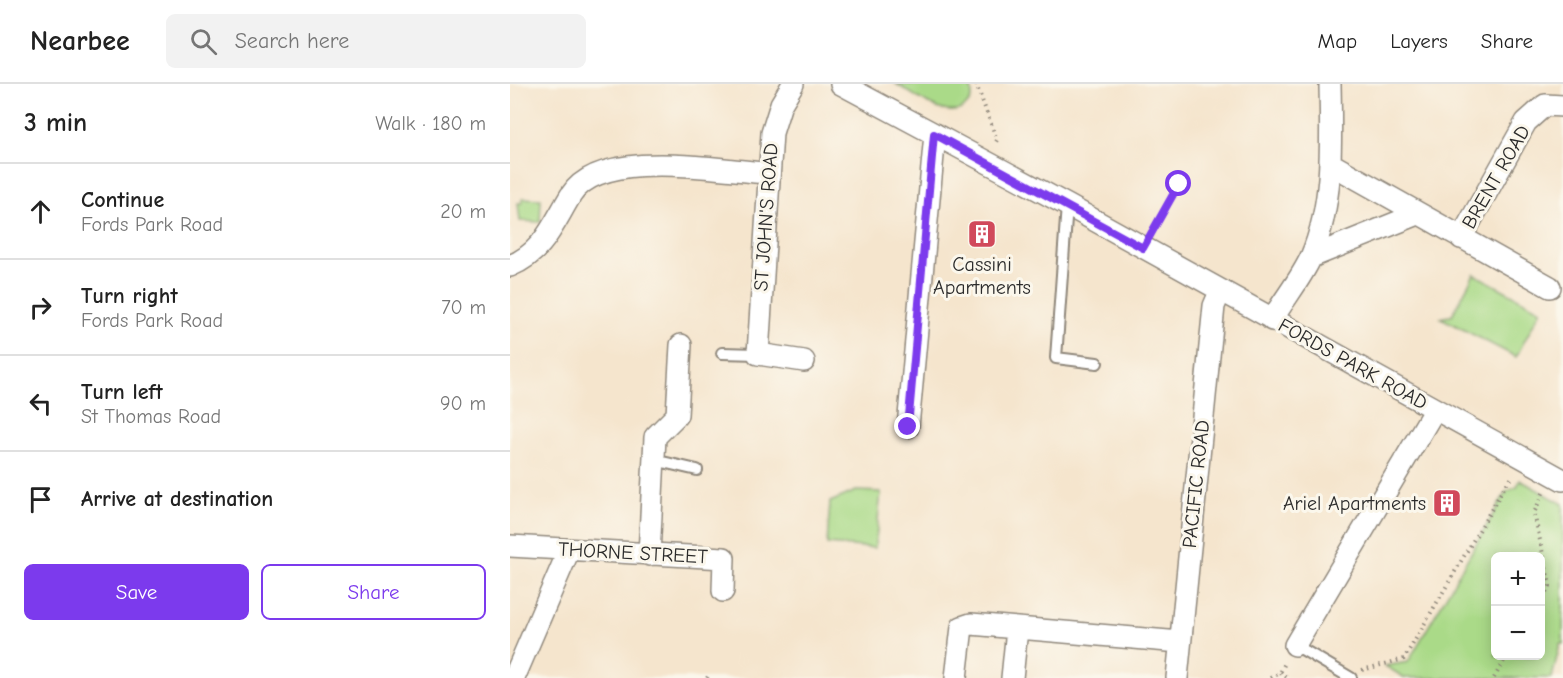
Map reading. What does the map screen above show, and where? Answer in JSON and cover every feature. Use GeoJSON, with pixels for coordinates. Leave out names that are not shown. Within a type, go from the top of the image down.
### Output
{"type":"FeatureCollection","features":[{"type":"Feature","properties":{"kind":"street","name":"ST JOHN'S ROAD"},"geometry":{"type":"LineString","coordinates":[[758,354],[767,173],[772,133],[781,104],[793,84]]}},
{"type":"Feature","properties":{"kind":"street"},"geometry":{"type":"LineString","coordinates":[[1272,320],[1311,257],[1322,219],[1331,164],[1330,84]]}},
{"type":"Feature","properties":{"kind":"street","name":"FORDS PARK ROAD"},"geometry":{"type":"LineString","coordinates":[[847,85],[1557,477]]}},
{"type":"Feature","properties":{"kind":"street","name":"BRENT ROAD"},"geometry":{"type":"LineString","coordinates":[[1461,238],[1526,122],[1545,105],[1563,106]]}},
{"type":"Feature","properties":{"kind":"street"},"geometry":{"type":"LineString","coordinates":[[908,427],[934,134]]}},
{"type":"Feature","properties":{"kind":"street"},"geometry":{"type":"LineString","coordinates":[[510,266],[540,247],[573,193],[588,178],[609,168],[634,164],[767,173]]}},
{"type":"Feature","properties":{"kind":"street"},"geometry":{"type":"LineString","coordinates":[[1331,164],[1550,287]]}},
{"type":"Feature","properties":{"kind":"street"},"geometry":{"type":"LineString","coordinates":[[1311,257],[1419,214]]}},
{"type":"Feature","properties":{"kind":"street","name":"PACIFIC ROAD"},"geometry":{"type":"LineString","coordinates":[[1176,678],[1215,302],[1220,292]]}},
{"type":"Feature","properties":{"kind":"street"},"geometry":{"type":"LineString","coordinates":[[649,555],[655,437],[677,415],[681,345]]}},
{"type":"Feature","properties":{"kind":"street"},"geometry":{"type":"LineString","coordinates":[[758,354],[804,361]]}},
{"type":"Feature","properties":{"kind":"street"},"geometry":{"type":"LineString","coordinates":[[1294,645],[1435,409]]}},
{"type":"Feature","properties":{"kind":"street","name":"THORNE STREET"},"geometry":{"type":"LineString","coordinates":[[510,546],[724,558],[723,591]]}},
{"type":"Feature","properties":{"kind":"street"},"geometry":{"type":"LineString","coordinates":[[514,678],[569,550]]}},
{"type":"Feature","properties":{"kind":"street"},"geometry":{"type":"LineString","coordinates":[[956,678],[962,627],[971,624],[1180,642]]}},
{"type":"Feature","properties":{"kind":"street"},"geometry":{"type":"LineString","coordinates":[[1012,678],[1017,629]]}},
{"type":"Feature","properties":{"kind":"lane"},"geometry":{"type":"LineString","coordinates":[[1067,205],[1056,358],[1097,363]]}},
{"type":"Feature","properties":{"kind":"lane"},"geometry":{"type":"LineString","coordinates":[[722,353],[758,354]]}},
{"type":"Feature","properties":{"kind":"lane"},"geometry":{"type":"LineString","coordinates":[[654,460],[697,470]]}},
{"type":"Feature","properties":{"kind":"lane"},"geometry":{"type":"LineString","coordinates":[[1294,645],[1355,675]]}},
{"type":"Feature","properties":{"kind":"path"},"geometry":{"type":"LineString","coordinates":[[976,84],[997,140],[985,160]]}},
{"type":"Feature","properties":{"kind":"path"},"geometry":{"type":"LineString","coordinates":[[1143,248],[1179,184]]}},
{"type":"Feature","properties":{"kind":"path"},"geometry":{"type":"LineString","coordinates":[[1355,675],[1365,667],[1404,658],[1505,486],[1527,460]]}},
{"type":"Feature","properties":{"kind":"path"},"geometry":{"type":"LineString","coordinates":[[1543,552],[1534,513],[1557,477]]}},
{"type":"Feature","properties":{"kind":"path"},"geometry":{"type":"LineString","coordinates":[[1545,563],[1550,586],[1545,594]]}},
{"type":"Feature","properties":{"kind":"path"},"geometry":{"type":"LineString","coordinates":[[1494,678],[1505,660]]}},
{"type":"Feature","properties":{"kind":"path"},"geometry":{"type":"LineString","coordinates":[[1280,674],[1288,678]]}},
{"type":"Feature","properties":{"kind":"green space"},"geometry":{"type":"Polygon","coordinates":[[[896,84],[970,84],[972,96],[966,106],[950,111],[921,100],[896,84]]]}},
{"type":"Feature","properties":{"kind":"green space"},"geometry":{"type":"Polygon","coordinates":[[[522,198],[541,199],[540,222],[520,221],[518,203],[522,203],[522,198]]]}},
{"type":"Feature","properties":{"kind":"green space"},"geometry":{"type":"Polygon","coordinates":[[[1474,274],[1541,310],[1516,357],[1441,318],[1452,315],[1474,274]]]}},
{"type":"Feature","properties":{"kind":"green space"},"geometry":{"type":"Polygon","coordinates":[[[1520,480],[1563,504],[1563,644],[1560,644],[1552,678],[1405,678],[1385,666],[1408,662],[1506,492],[1517,487],[1520,480]]]}},
{"type":"Feature","properties":{"kind":"green space"},"geometry":{"type":"Polygon","coordinates":[[[856,491],[881,492],[875,548],[827,544],[830,502],[856,491]]]}},
{"type":"Feature","properties":{"kind":"place","name":"Cassini Apartments"},"geometry":{"type":"Point","coordinates":[982,234]}},
{"type":"Feature","properties":{"kind":"place","name":"Ariel Apartments"},"geometry":{"type":"Point","coordinates":[1447,503]}},
{"type":"Feature","properties":{"kind":"route"},"geometry":{"type":"LineString","coordinates":[[908,427],[934,134],[1143,248],[1179,184]]}}]}
